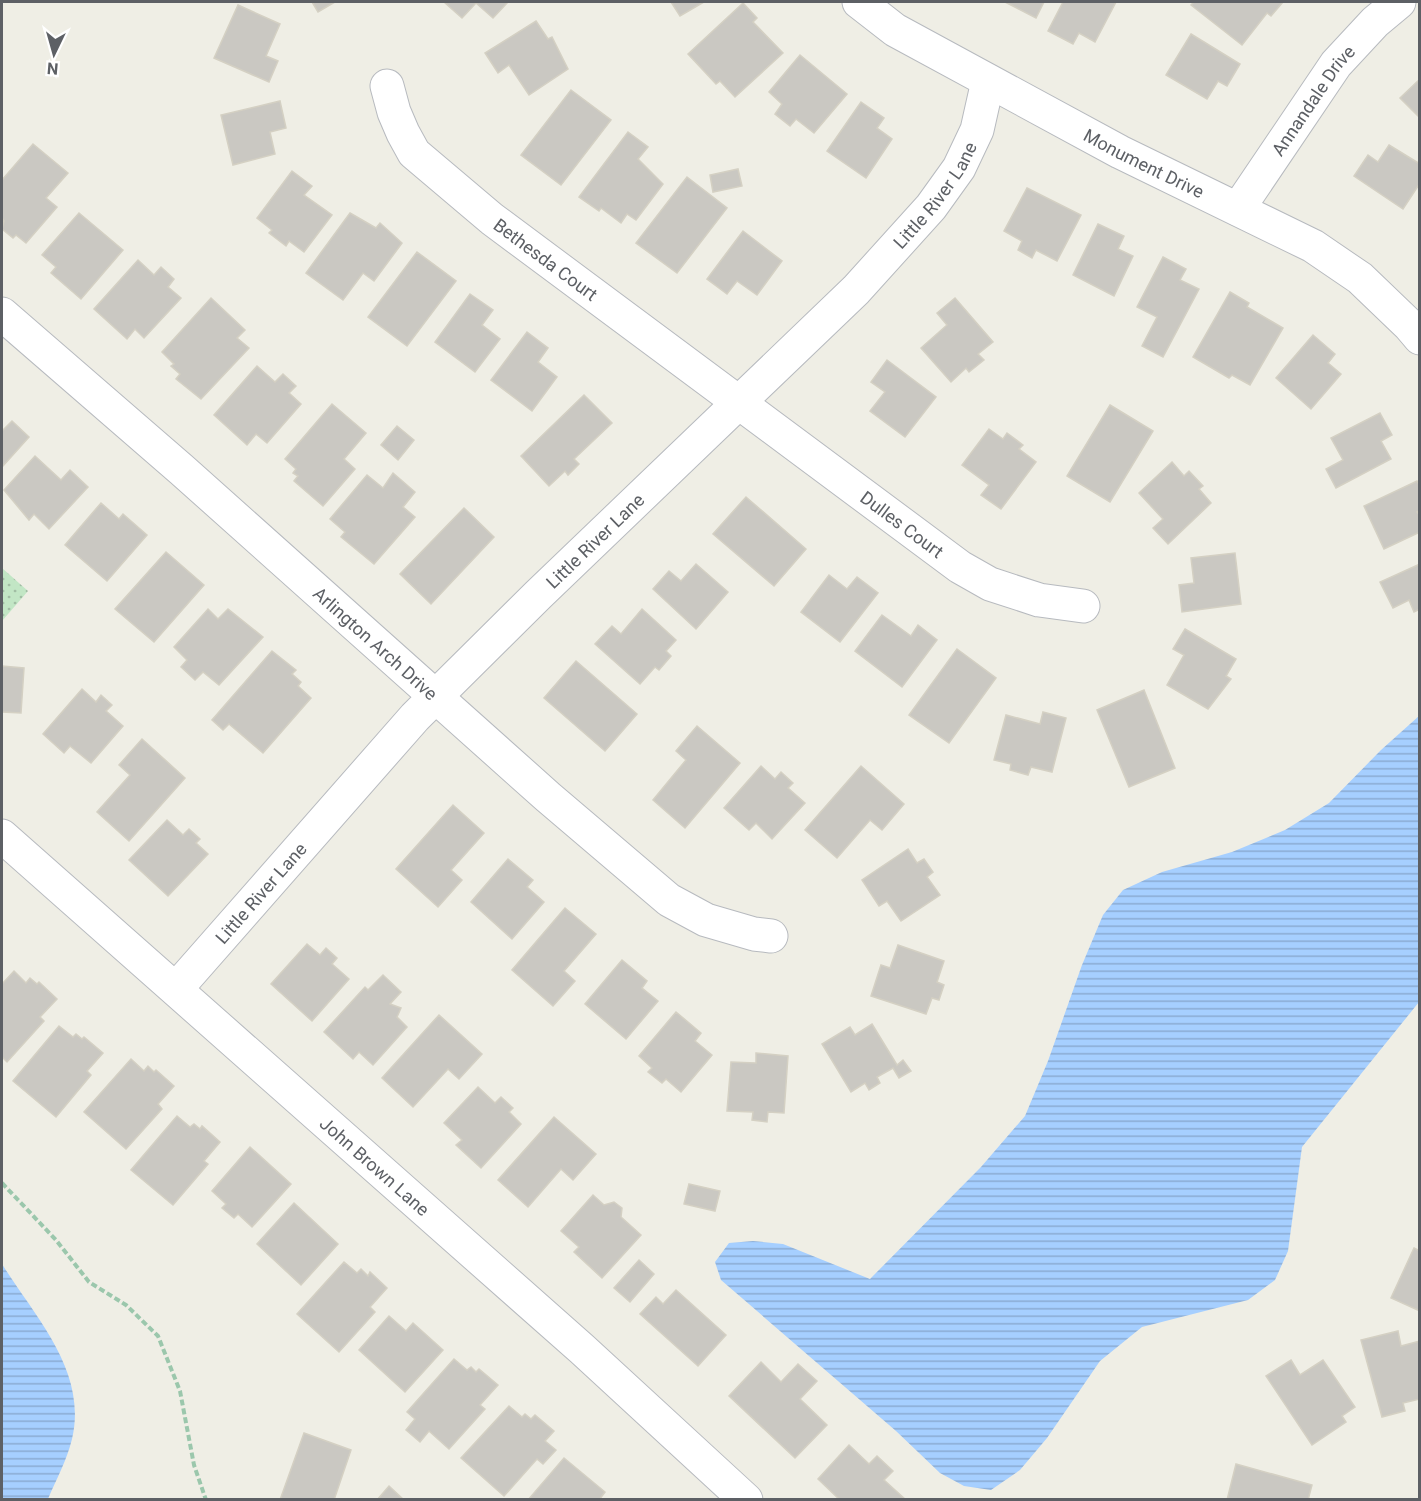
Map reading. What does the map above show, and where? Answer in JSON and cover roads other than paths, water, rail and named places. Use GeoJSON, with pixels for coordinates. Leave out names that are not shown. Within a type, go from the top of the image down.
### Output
{"type":"FeatureCollection","features":[{"type":"Feature","properties":{"kind":"street","name":"Monument Drive"},"geometry":{"type":"LineString","coordinates":[[859,2],[895,30],[1120,152],[1313,246],[1360,278],[1409,325],[1419,338]]}},
{"type":"Feature","properties":{"kind":"street","name":"Annandale Drive"},"geometry":{"type":"LineString","coordinates":[[1238,209],[1336,64],[1375,22],[1399,2]]}},
{"type":"Feature","properties":{"kind":"street","name":"Little River Lane"},"geometry":{"type":"LineString","coordinates":[[176,989],[415,717],[538,595],[856,290],[931,207],[959,168],[977,130],[988,81]]}},
{"type":"Feature","properties":{"kind":"street","name":"Bethesda Court"},"geometry":{"type":"LineString","coordinates":[[387,86],[394,112],[414,153],[492,219],[739,403]]}},
{"type":"Feature","properties":{"kind":"street","name":"Arlington Arch Drive"},"geometry":{"type":"LineString","coordinates":[[2,314],[173,462],[548,797],[669,900],[706,920],[754,934],[771,936]]}},
{"type":"Feature","properties":{"kind":"street","name":"Dulles Court"},"geometry":{"type":"LineString","coordinates":[[739,403],[960,567],[990,584],[1039,600],[1083,606]]}},
{"type":"Feature","properties":{"kind":"street","name":"John Brown Lane"},"geometry":{"type":"LineString","coordinates":[[2,836],[573,1341],[746,1500]]}},
{"type":"Feature","properties":{"kind":"water"},"geometry":{"type":"Polygon","coordinates":[[[1419,716],[1419,1002],[1302,1147],[1288,1251],[1275,1280],[1248,1300],[1142,1327],[1100,1361],[1047,1438],[1020,1470],[991,1490],[964,1486],[940,1473],[896,1431],[721,1280],[715,1262],[729,1243],[753,1241],[783,1244],[870,1279],[981,1167],[1025,1116],[1103,915],[1123,890],[1162,872],[1232,852],[1285,830],[1329,803],[1381,750],[1419,716]]]}},
{"type":"Feature","properties":{"kind":"water"},"geometry":{"type":"Polygon","coordinates":[[[2,1264],[55,1346],[66,1368],[72,1390],[75,1414],[72,1439],[48,1499],[2,1499],[2,1264]]]}}]}
